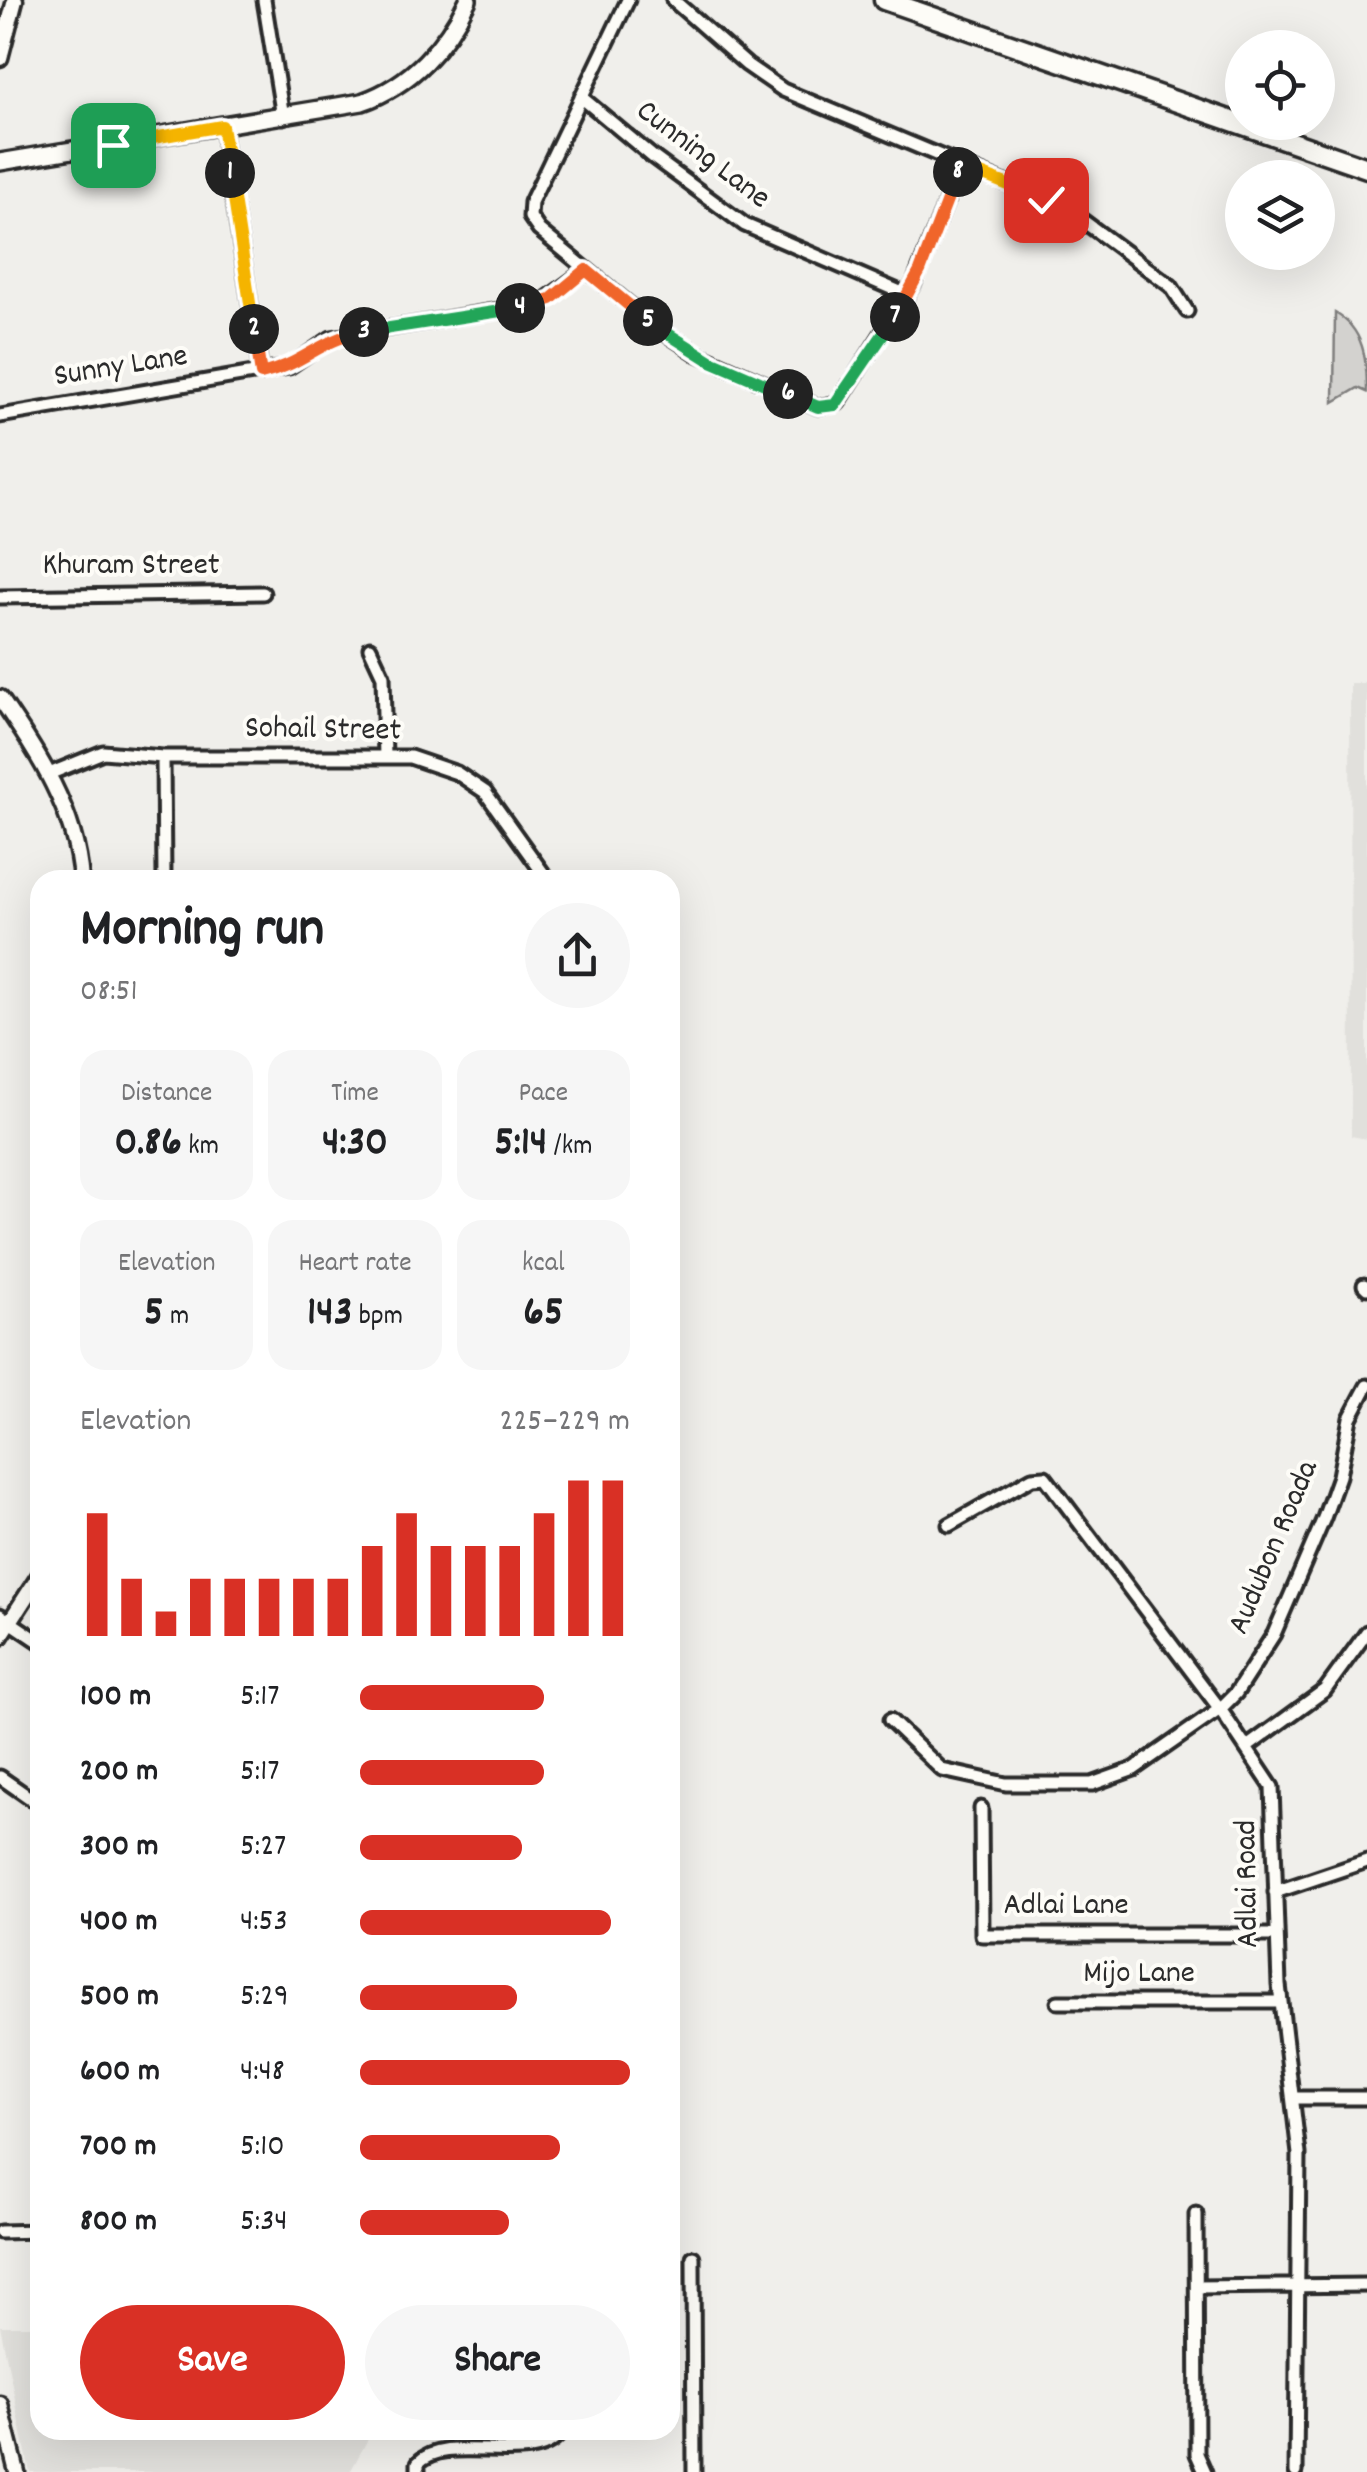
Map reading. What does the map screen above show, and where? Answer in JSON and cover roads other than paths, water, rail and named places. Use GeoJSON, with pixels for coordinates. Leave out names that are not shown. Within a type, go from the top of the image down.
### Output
{"type":"FeatureCollection","features":[{"type":"Feature","properties":{"kind":"main road"},"geometry":{"type":"LineString","coordinates":[[0,162],[350,106],[400,84],[448,36],[468,0]]}},
{"type":"Feature","properties":{"kind":"main road"},"geometry":{"type":"LineString","coordinates":[[884,0],[1367,168]]}},
{"type":"Feature","properties":{"kind":"street"},"geometry":{"type":"LineString","coordinates":[[0,58],[14,0]]}},
{"type":"Feature","properties":{"kind":"street"},"geometry":{"type":"LineString","coordinates":[[264,0],[282,116]]}},
{"type":"Feature","properties":{"kind":"street"},"geometry":{"type":"LineString","coordinates":[[628,0],[531,202],[530,217],[536,227],[586,270],[689,349],[818,407],[832,406],[846,394],[908,295],[961,166]]}},
{"type":"Feature","properties":{"kind":"street"},"geometry":{"type":"LineString","coordinates":[[673,0],[747,65],[783,90],[1077,215],[1171,286],[1187,311]]}},
{"type":"Feature","properties":{"kind":"street","name":"Cunning Lane"},"geometry":{"type":"LineString","coordinates":[[582,96],[653,158],[745,225],[908,295]]}},
{"type":"Feature","properties":{"kind":"street"},"geometry":{"type":"LineString","coordinates":[[222,126],[261,374]]}},
{"type":"Feature","properties":{"kind":"street","name":"Sunny Lane"},"geometry":{"type":"LineString","coordinates":[[0,416],[261,374],[297,364],[332,338],[541,304],[586,270]]}},
{"type":"Feature","properties":{"kind":"street","name":"Khuram Street"},"geometry":{"type":"LineString","coordinates":[[0,598],[263,593]]}},
{"type":"Feature","properties":{"kind":"street"},"geometry":{"type":"LineString","coordinates":[[370,648],[383,676],[385,757]]}},
{"type":"Feature","properties":{"kind":"street"},"geometry":{"type":"LineString","coordinates":[[0,698],[65,805],[79,870]]}},
{"type":"Feature","properties":{"kind":"street","name":"Sohail Street"},"geometry":{"type":"LineString","coordinates":[[49,774],[103,752],[163,757],[385,757],[432,763],[485,792],[541,870]]}},
{"type":"Feature","properties":{"kind":"street"},"geometry":{"type":"LineString","coordinates":[[163,757],[164,870]]}},
{"type":"Feature","properties":{"kind":"street","name":"Audubon Roada"},"geometry":{"type":"LineString","coordinates":[[890,1720],[942,1770],[1006,1784],[1092,1784],[1134,1769],[1220,1709],[1236,1693],[1274,1634],[1324,1518],[1339,1476],[1350,1418],[1367,1386]]}},
{"type":"Feature","properties":{"kind":"street","name":"Adlai Road"},"geometry":{"type":"LineString","coordinates":[[949,1525],[1032,1478],[1046,1477],[1220,1709],[1272,1787],[1281,2002],[1295,2098],[1302,2236],[1296,2284],[1296,2472]]}},
{"type":"Feature","properties":{"kind":"street"},"geometry":{"type":"LineString","coordinates":[[0,1637],[5,1618],[30,1587]]}},
{"type":"Feature","properties":{"kind":"street"},"geometry":{"type":"LineString","coordinates":[[5,1618],[30,1635]]}},
{"type":"Feature","properties":{"kind":"street"},"geometry":{"type":"LineString","coordinates":[[1246,1747],[1325,1690],[1367,1632]]}},
{"type":"Feature","properties":{"kind":"street"},"geometry":{"type":"LineString","coordinates":[[0,1776],[30,1798]]}},
{"type":"Feature","properties":{"kind":"street","name":"Adlai Lane"},"geometry":{"type":"LineString","coordinates":[[981,1808],[982,1935],[1277,1935]]}},
{"type":"Feature","properties":{"kind":"street"},"geometry":{"type":"LineString","coordinates":[[1275,1892],[1367,1861]]}},
{"type":"Feature","properties":{"kind":"street","name":"Mijo Lane"},"geometry":{"type":"LineString","coordinates":[[1058,2002],[1281,2002]]}},
{"type":"Feature","properties":{"kind":"street"},"geometry":{"type":"LineString","coordinates":[[1295,2098],[1367,2098]]}},
{"type":"Feature","properties":{"kind":"street"},"geometry":{"type":"LineString","coordinates":[[1196,2214],[1196,2454],[1204,2472]]}},
{"type":"Feature","properties":{"kind":"street"},"geometry":{"type":"LineString","coordinates":[[0,2232],[30,2231]]}},
{"type":"Feature","properties":{"kind":"street"},"geometry":{"type":"LineString","coordinates":[[693,2257],[694,2472]]}},
{"type":"Feature","properties":{"kind":"street"},"geometry":{"type":"LineString","coordinates":[[1196,2287],[1367,2285]]}},
{"type":"Feature","properties":{"kind":"street"},"geometry":{"type":"LineString","coordinates":[[0,2404],[3,2437],[16,2472]]}},
{"type":"Feature","properties":{"kind":"street"},"geometry":{"type":"LineString","coordinates":[[418,2472],[418,2463],[434,2452],[533,2447],[551,2440]]}}]}
